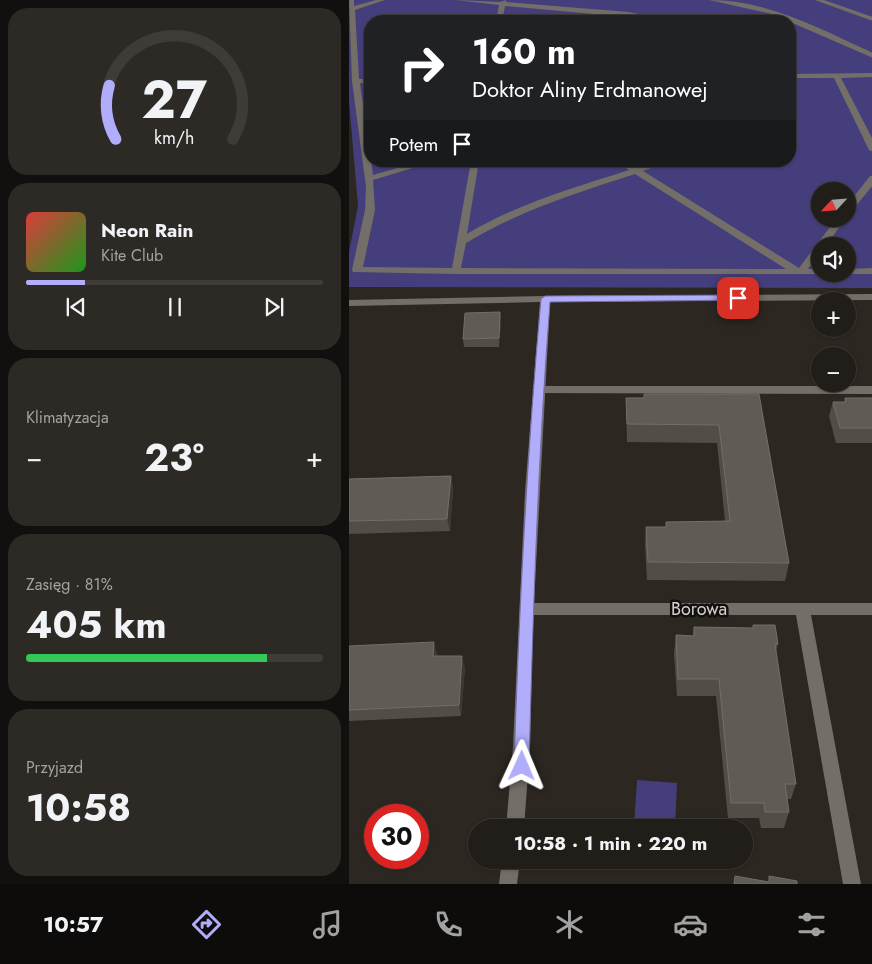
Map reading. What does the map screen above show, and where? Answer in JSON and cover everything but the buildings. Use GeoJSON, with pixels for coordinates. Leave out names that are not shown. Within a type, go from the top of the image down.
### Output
{"type":"FeatureCollection","features":[{"type":"Feature","properties":{"kind":"street"},"geometry":{"type":"LineString","coordinates":[[351,0],[356,81],[364,141]]}},
{"type":"Feature","properties":{"kind":"street"},"geometry":{"type":"LineString","coordinates":[[352,9],[381,0]]}},
{"type":"Feature","properties":{"kind":"street"},"geometry":{"type":"LineString","coordinates":[[458,0],[503,2],[635,15]]}},
{"type":"Feature","properties":{"kind":"street"},"geometry":{"type":"LineString","coordinates":[[712,0],[752,4],[781,15]]}},
{"type":"Feature","properties":{"kind":"street"},"geometry":{"type":"LineString","coordinates":[[818,0],[872,19]]}},
{"type":"Feature","properties":{"kind":"street"},"geometry":{"type":"LineString","coordinates":[[500,15],[503,2]]}},
{"type":"Feature","properties":{"kind":"street"},"geometry":{"type":"LineString","coordinates":[[796,21],[872,56]]}},
{"type":"Feature","properties":{"kind":"street"},"geometry":{"type":"LineString","coordinates":[[796,76],[872,75]]}},
{"type":"Feature","properties":{"kind":"street"},"geometry":{"type":"LineString","coordinates":[[837,76],[872,150]]}},
{"type":"Feature","properties":{"kind":"street"},"geometry":{"type":"LineString","coordinates":[[356,81],[364,81]]}},
{"type":"Feature","properties":{"kind":"street"},"geometry":{"type":"LineString","coordinates":[[367,167],[370,210],[357,270],[811,272]]}},
{"type":"Feature","properties":{"kind":"street"},"geometry":{"type":"LineString","coordinates":[[369,179],[411,167]]}},
{"type":"Feature","properties":{"kind":"street"},"geometry":{"type":"LineString","coordinates":[[456,271],[474,167]]}},
{"type":"Feature","properties":{"kind":"street"},"geometry":{"type":"LineString","coordinates":[[630,167],[799,272]]}},
{"type":"Feature","properties":{"kind":"street"},"geometry":{"type":"LineString","coordinates":[[461,242],[498,221],[544,201],[648,167]]}},
{"type":"Feature","properties":{"kind":"street"},"geometry":{"type":"LineString","coordinates":[[857,198],[872,178]]}},
{"type":"Feature","properties":{"kind":"street"},"geometry":{"type":"LineString","coordinates":[[799,272],[811,257]]}},
{"type":"Feature","properties":{"kind":"street"},"geometry":{"type":"LineString","coordinates":[[856,272],[872,271]]}},
{"type":"Feature","properties":{"kind":"street"},"geometry":{"type":"LineString","coordinates":[[349,303],[545,299],[872,298]]}},
{"type":"Feature","properties":{"kind":"street"},"geometry":{"type":"LineString","coordinates":[[516,819],[522,766],[526,609],[545,299]]}},
{"type":"Feature","properties":{"kind":"street"},"geometry":{"type":"LineString","coordinates":[[538,390],[872,390]]}},
{"type":"Feature","properties":{"kind":"street","name":"Borowa"},"geometry":{"type":"LineString","coordinates":[[526,609],[872,609]]}},
{"type":"Feature","properties":{"kind":"street"},"geometry":{"type":"LineString","coordinates":[[801,609],[852,884]]}},
{"type":"Feature","properties":{"kind":"street"},"geometry":{"type":"LineString","coordinates":[[508,884],[510,869]]}},
{"type":"Feature","properties":{"kind":"shaded area"},"geometry":{"type":"Polygon","coordinates":[[[349,0],[872,0],[872,288],[349,287],[349,252],[358,206],[349,101],[349,0]]]}},
{"type":"Feature","properties":{"kind":"shaded area"},"geometry":{"type":"Polygon","coordinates":[[[637,780],[677,783],[675,819],[635,819],[637,780]]]}},
{"type":"Feature","properties":{"kind":"route"},"geometry":{"type":"LineString","coordinates":[[522,766],[526,609],[545,299],[738,298]]}}]}
